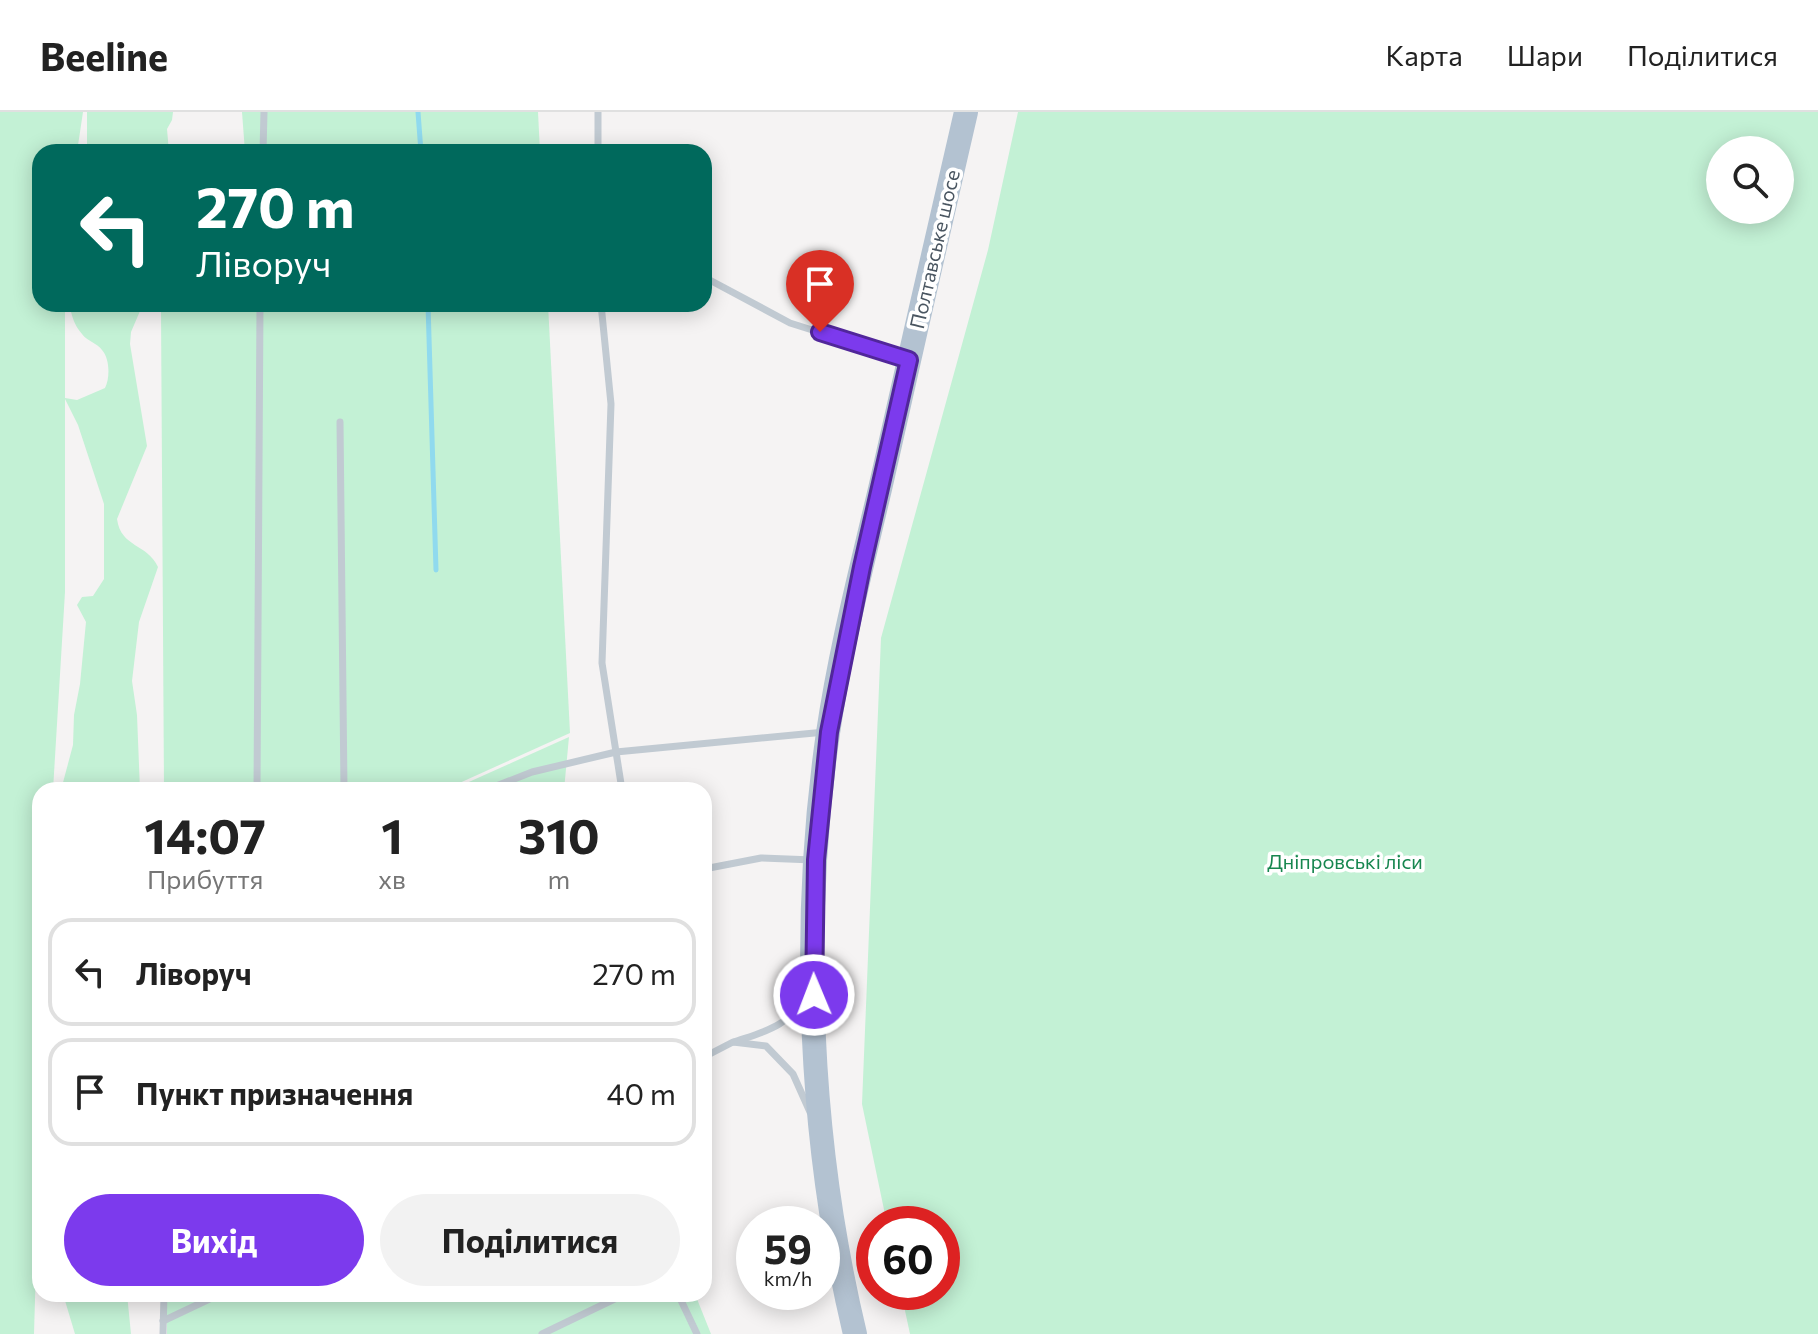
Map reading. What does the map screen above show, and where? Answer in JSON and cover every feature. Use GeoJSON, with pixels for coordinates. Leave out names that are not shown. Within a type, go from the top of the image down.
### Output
{"type":"FeatureCollection","features":[{"type":"Feature","properties":{"kind":"main road","name":"Полтавське шосе"},"geometry":{"type":"LineString","coordinates":[[855,1334],[837,1251],[822,1140],[815,1053],[813,967],[816,860],[829,732],[859,581],[966,112]]}},
{"type":"Feature","properties":{"kind":"lane"},"geometry":{"type":"LineString","coordinates":[[263,144],[264,112]]}},
{"type":"Feature","properties":{"kind":"lane"},"geometry":{"type":"LineString","coordinates":[[598,112],[598,144]]}},
{"type":"Feature","properties":{"kind":"lane"},"geometry":{"type":"LineString","coordinates":[[712,281],[790,323],[909,360]]}},
{"type":"Feature","properties":{"kind":"lane"},"geometry":{"type":"LineString","coordinates":[[257,782],[260,312]]}},
{"type":"Feature","properties":{"kind":"lane"},"geometry":{"type":"LineString","coordinates":[[602,312],[611,404],[602,663],[621,782]]}},
{"type":"Feature","properties":{"kind":"lane"},"geometry":{"type":"LineString","coordinates":[[340,422],[344,782]]}},
{"type":"Feature","properties":{"kind":"lane"},"geometry":{"type":"LineString","coordinates":[[506,782],[532,772],[616,752],[829,732]]}},
{"type":"Feature","properties":{"kind":"lane"},"geometry":{"type":"LineString","coordinates":[[712,867],[761,858],[816,860]]}},
{"type":"Feature","properties":{"kind":"lane"},"geometry":{"type":"LineString","coordinates":[[712,1053],[782,1025],[799,1008],[813,967]]}},
{"type":"Feature","properties":{"kind":"lane"},"geometry":{"type":"LineString","coordinates":[[733,1042],[766,1046],[793,1074],[822,1140]]}},
{"type":"Feature","properties":{"kind":"lane"},"geometry":{"type":"LineString","coordinates":[[163,1334],[164,1302]]}},
{"type":"Feature","properties":{"kind":"lane"},"geometry":{"type":"LineString","coordinates":[[163,1321],[203,1302]]}},
{"type":"Feature","properties":{"kind":"lane"},"geometry":{"type":"LineString","coordinates":[[542,1334],[608,1302]]}},
{"type":"Feature","properties":{"kind":"lane"},"geometry":{"type":"LineString","coordinates":[[682,1302],[697,1334]]}},
{"type":"Feature","properties":{"kind":"green space"},"geometry":{"type":"Polygon","coordinates":[[[0,112],[83,112],[78,144],[32,144],[32,312],[65,312],[65,398],[77,400],[105,388],[108,369],[102,350],[84,336],[71,312],[140,312],[131,332],[130,344],[147,446],[117,519],[119,528],[129,541],[148,553],[158,567],[139,622],[132,681],[137,715],[140,782],[63,782],[73,745],[86,622],[77,605],[82,597],[93,596],[104,579],[104,504],[78,425],[65,399],[65,592],[53,782],[32,782],[34,1334],[0,1334],[0,112]]]}},
{"type":"Feature","properties":{"kind":"green space"},"geometry":{"type":"Polygon","coordinates":[[[87,112],[173,112],[167,129],[168,144],[87,144],[87,112]]]}},
{"type":"Feature","properties":{"kind":"green space"},"geometry":{"type":"Polygon","coordinates":[[[242,112],[538,112],[540,144],[244,144],[242,112]]]}},
{"type":"Feature","properties":{"kind":"green space","name":"Дніпровські ліси"},"geometry":{"type":"Polygon","coordinates":[[[1018,112],[1818,112],[1818,1334],[910,1334],[905,1310],[960,1310],[960,1206],[883,1206],[862,1104],[881,638],[988,250],[1018,112]]]}},
{"type":"Feature","properties":{"kind":"green space"},"geometry":{"type":"Polygon","coordinates":[[[161,312],[548,312],[570,733],[462,782],[164,782],[161,312]]]}},
{"type":"Feature","properties":{"kind":"green space"},"geometry":{"type":"Polygon","coordinates":[[[569,737],[565,782],[469,782],[569,737]]]}},
{"type":"Feature","properties":{"kind":"green space"},"geometry":{"type":"Polygon","coordinates":[[[65,1302],[128,1302],[131,1334],[75,1334],[65,1302]]]}},
{"type":"Feature","properties":{"kind":"green space"},"geometry":{"type":"Polygon","coordinates":[[[167,1302],[698,1302],[711,1334],[167,1334],[167,1302]]]}},
{"type":"Feature","properties":{"kind":"waterway"},"geometry":{"type":"LineString","coordinates":[[418,112],[420,144]]}},
{"type":"Feature","properties":{"kind":"waterway"},"geometry":{"type":"LineString","coordinates":[[428,312],[436,570]]}},
{"type":"Feature","properties":{"kind":"route"},"geometry":{"type":"LineString","coordinates":[[814,995],[816,860],[829,732],[862,567],[909,360],[820,332]]}}]}
